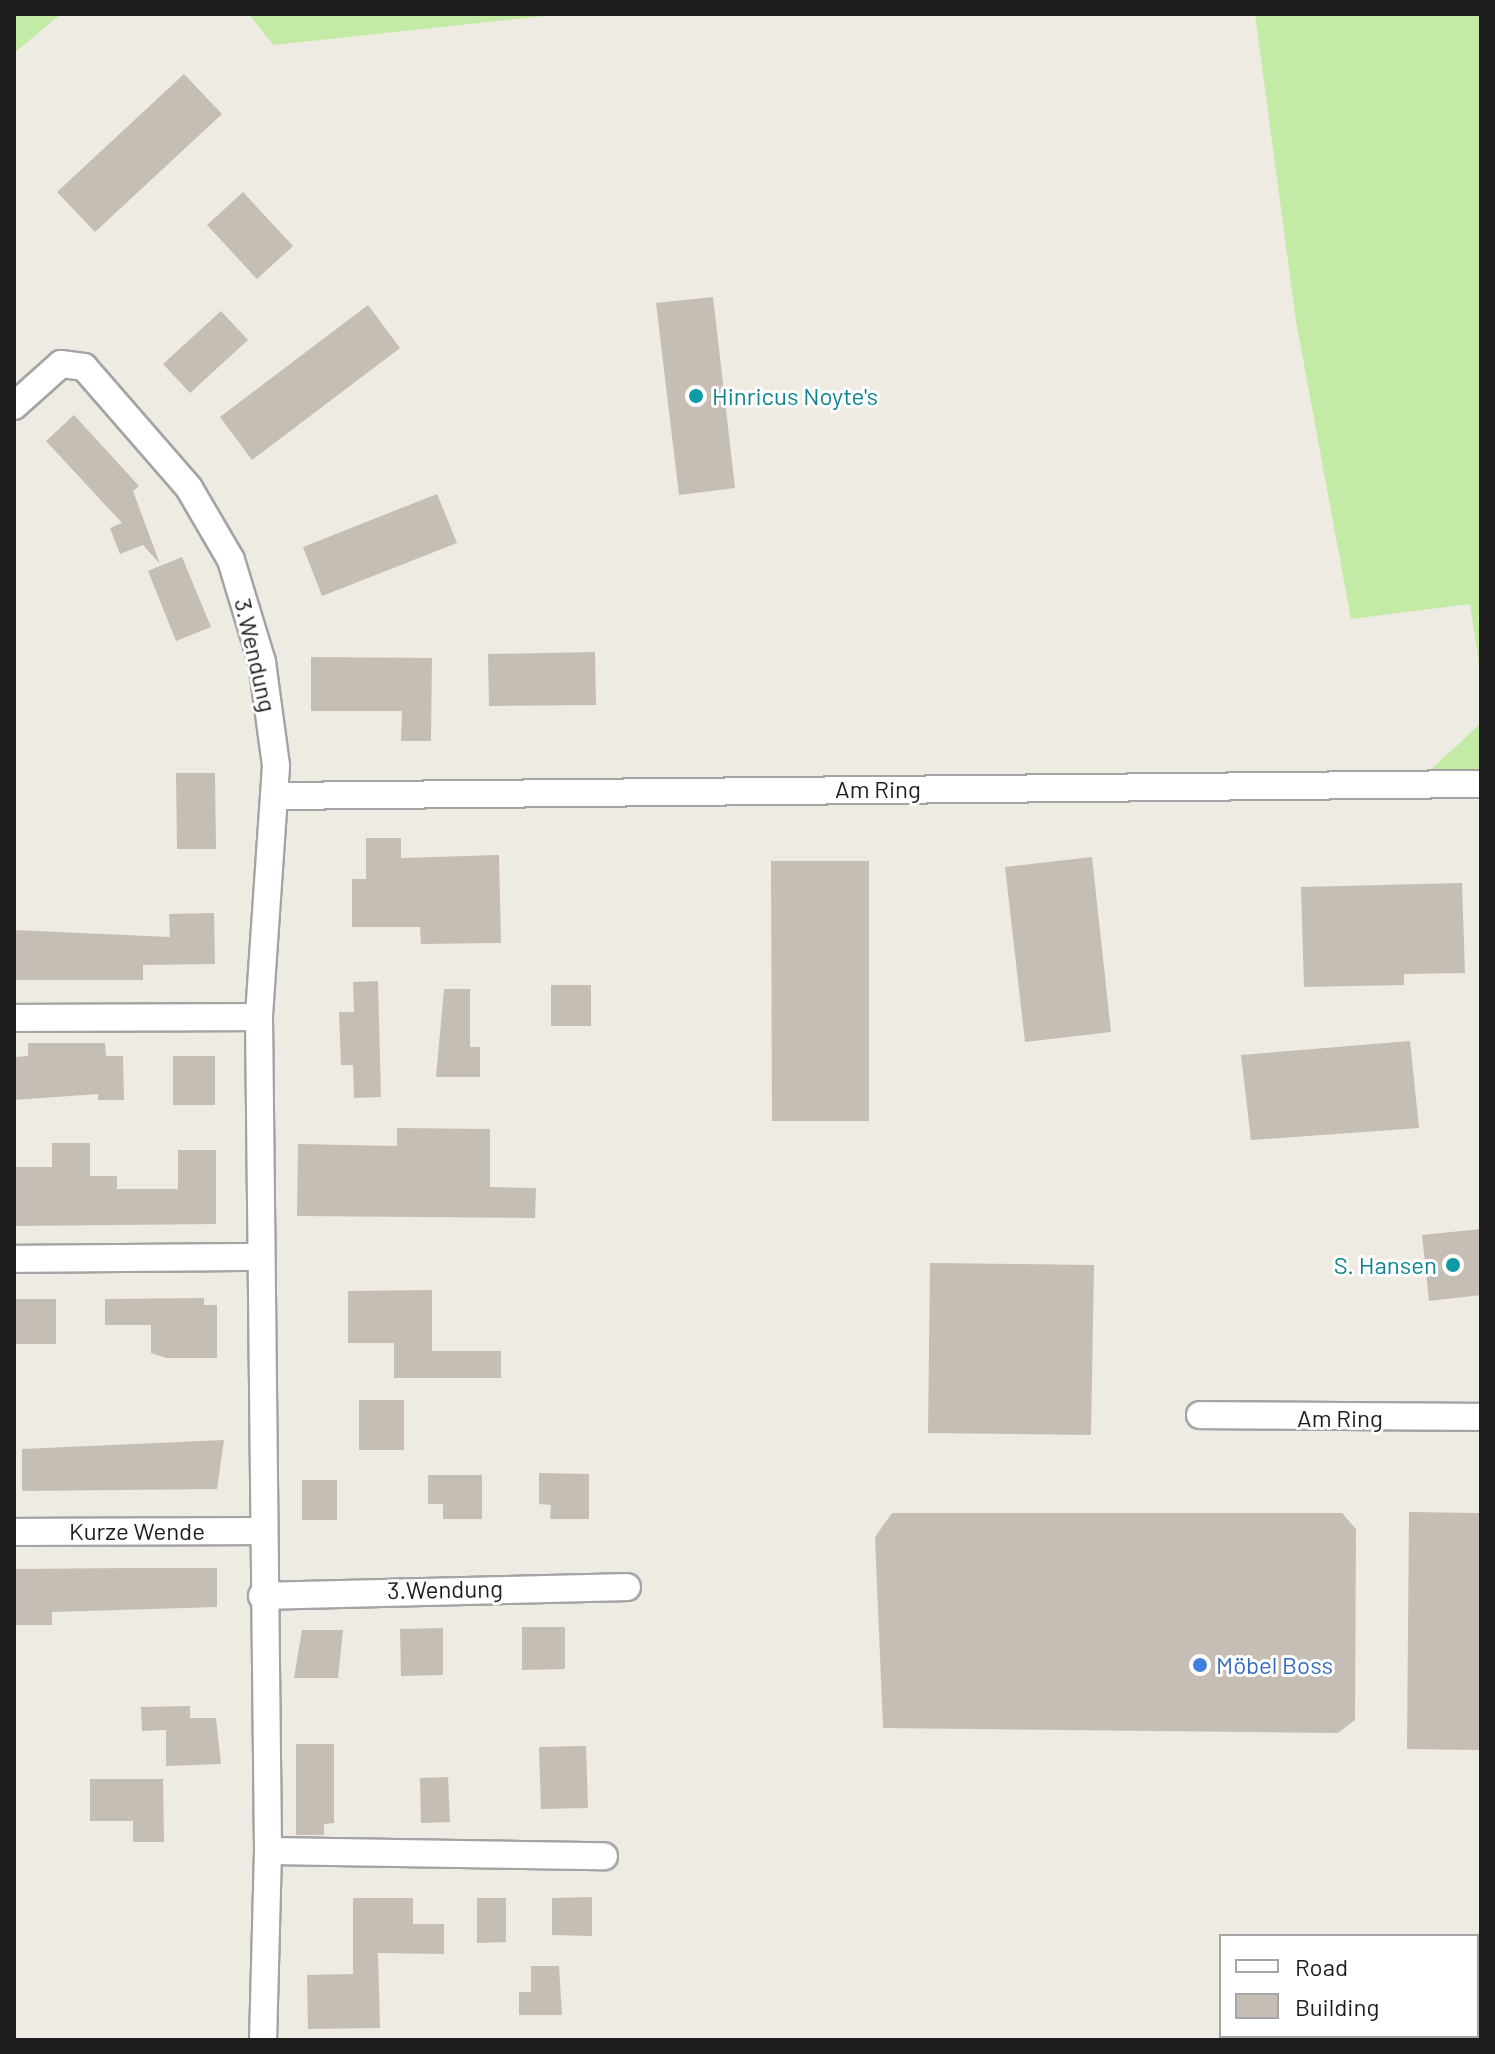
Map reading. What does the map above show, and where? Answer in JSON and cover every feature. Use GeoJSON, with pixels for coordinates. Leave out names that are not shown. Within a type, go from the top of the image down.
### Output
{"type":"FeatureCollection","features":[{"type":"Feature","properties":{"kind":"street","name":"3.Wendung"},"geometry":{"type":"LineString","coordinates":[[14,406],[61,364],[84,367],[170,466],[231,560],[262,662],[274,796],[259,1017],[260,1531],[268,1851],[263,2040]]}},
{"type":"Feature","properties":{"kind":"street","name":"Am Ring"},"geometry":{"type":"LineString","coordinates":[[274,796],[1481,784]]}},
{"type":"Feature","properties":{"kind":"street"},"geometry":{"type":"LineString","coordinates":[[14,1018],[259,1017]]}},
{"type":"Feature","properties":{"kind":"street"},"geometry":{"type":"LineString","coordinates":[[14,1259],[261,1257]]}},
{"type":"Feature","properties":{"kind":"street","name":"Am Ring"},"geometry":{"type":"LineString","coordinates":[[1200,1415],[1481,1417]]}},
{"type":"Feature","properties":{"kind":"street","name":"Kurze Wende"},"geometry":{"type":"LineString","coordinates":[[14,1532],[260,1531]]}},
{"type":"Feature","properties":{"kind":"street","name":"3.Wendung"},"geometry":{"type":"LineString","coordinates":[[262,1596],[627,1587]]}},
{"type":"Feature","properties":{"kind":"street"},"geometry":{"type":"LineString","coordinates":[[268,1851],[604,1856]]}},
{"type":"Feature","properties":{"kind":"green space"},"geometry":{"type":"Polygon","coordinates":[[[14,14],[61,14],[14,53],[14,14]]]}},
{"type":"Feature","properties":{"kind":"green space"},"geometry":{"type":"Polygon","coordinates":[[[249,14],[563,14],[273,45],[249,14]]]}},
{"type":"Feature","properties":{"kind":"green space"},"geometry":{"type":"Polygon","coordinates":[[[1255,14],[1481,14],[1481,675],[1470,604],[1351,619],[1296,321],[1255,14]]]}},
{"type":"Feature","properties":{"kind":"green space"},"geometry":{"type":"Polygon","coordinates":[[[1481,723],[1481,777],[1427,773],[1481,723]]]}},
{"type":"Feature","properties":{"kind":"building"},"geometry":{"type":"Polygon","coordinates":[[[184,74],[222,114],[95,232],[57,192],[184,74]]]}},
{"type":"Feature","properties":{"kind":"building"},"geometry":{"type":"Polygon","coordinates":[[[243,192],[293,246],[257,279],[207,225],[243,192]]]}},
{"type":"Feature","properties":{"kind":"building","name":"Hinricus Noyte's"},"geometry":{"type":"Polygon","coordinates":[[[713,297],[735,488],[679,495],[656,303],[713,297]]]}},
{"type":"Feature","properties":{"kind":"building"},"geometry":{"type":"Polygon","coordinates":[[[368,305],[400,348],[252,460],[220,417],[368,305]]]}},
{"type":"Feature","properties":{"kind":"building"},"geometry":{"type":"Polygon","coordinates":[[[221,311],[248,340],[190,393],[163,364],[221,311]]]}},
{"type":"Feature","properties":{"kind":"building"},"geometry":{"type":"Polygon","coordinates":[[[74,415],[139,486],[133,491],[160,564],[143,545],[120,554],[110,528],[122,523],[46,441],[74,415]]]}},
{"type":"Feature","properties":{"kind":"building"},"geometry":{"type":"Polygon","coordinates":[[[437,494],[457,543],[322,596],[303,547],[437,494]]]}},
{"type":"Feature","properties":{"kind":"building"},"geometry":{"type":"Polygon","coordinates":[[[182,557],[211,627],[176,641],[148,571],[182,557]]]}},
{"type":"Feature","properties":{"kind":"building"},"geometry":{"type":"Polygon","coordinates":[[[595,652],[596,705],[489,706],[488,654],[595,652]]]}},
{"type":"Feature","properties":{"kind":"building"},"geometry":{"type":"Polygon","coordinates":[[[311,657],[432,658],[431,741],[401,741],[402,711],[311,711],[311,657]]]}},
{"type":"Feature","properties":{"kind":"building"},"geometry":{"type":"Polygon","coordinates":[[[176,773],[215,773],[216,849],[177,849],[176,773]]]}},
{"type":"Feature","properties":{"kind":"building"},"geometry":{"type":"Polygon","coordinates":[[[366,838],[401,838],[401,858],[499,855],[501,943],[421,944],[420,927],[352,927],[352,879],[366,879],[366,838]]]}},
{"type":"Feature","properties":{"kind":"building"},"geometry":{"type":"Polygon","coordinates":[[[1092,857],[1111,1032],[1025,1042],[1005,867],[1092,857]]]}},
{"type":"Feature","properties":{"kind":"building"},"geometry":{"type":"Polygon","coordinates":[[[771,861],[869,861],[869,1121],[772,1121],[771,861]]]}},
{"type":"Feature","properties":{"kind":"building"},"geometry":{"type":"Polygon","coordinates":[[[1462,883],[1465,973],[1404,974],[1404,985],[1304,987],[1301,887],[1462,883]]]}},
{"type":"Feature","properties":{"kind":"building"},"geometry":{"type":"Polygon","coordinates":[[[214,913],[215,964],[143,965],[143,980],[14,980],[14,930],[170,937],[169,914],[214,913]]]}},
{"type":"Feature","properties":{"kind":"building"},"geometry":{"type":"Polygon","coordinates":[[[378,981],[381,1097],[354,1098],[353,1065],[341,1065],[339,1012],[354,1012],[353,982],[378,981]]]}},
{"type":"Feature","properties":{"kind":"building"},"geometry":{"type":"Polygon","coordinates":[[[551,985],[591,985],[591,1026],[551,1026],[551,985]]]}},
{"type":"Feature","properties":{"kind":"building"},"geometry":{"type":"Polygon","coordinates":[[[444,989],[470,989],[470,1047],[480,1047],[480,1077],[436,1077],[444,989]]]}},
{"type":"Feature","properties":{"kind":"building"},"geometry":{"type":"Polygon","coordinates":[[[1410,1041],[1419,1128],[1251,1140],[1241,1055],[1410,1041]]]}},
{"type":"Feature","properties":{"kind":"building"},"geometry":{"type":"Polygon","coordinates":[[[28,1043],[105,1043],[106,1056],[123,1056],[124,1100],[98,1100],[98,1094],[14,1100],[14,1057],[28,1056],[28,1043]]]}},
{"type":"Feature","properties":{"kind":"building"},"geometry":{"type":"Polygon","coordinates":[[[173,1056],[215,1056],[215,1105],[173,1105],[173,1056]]]}},
{"type":"Feature","properties":{"kind":"building"},"geometry":{"type":"Polygon","coordinates":[[[397,1128],[490,1129],[490,1187],[536,1188],[535,1218],[297,1216],[298,1144],[397,1146],[397,1128]]]}},
{"type":"Feature","properties":{"kind":"building"},"geometry":{"type":"Polygon","coordinates":[[[52,1143],[90,1143],[90,1176],[117,1176],[117,1189],[178,1189],[178,1150],[216,1150],[216,1224],[14,1226],[14,1167],[52,1167],[52,1143]]]}},
{"type":"Feature","properties":{"kind":"building","name":"S. Hansen"},"geometry":{"type":"Polygon","coordinates":[[[1481,1229],[1481,1295],[1429,1301],[1422,1235],[1481,1229]]]}},
{"type":"Feature","properties":{"kind":"building"},"geometry":{"type":"Polygon","coordinates":[[[930,1263],[1094,1265],[1091,1435],[928,1433],[930,1263]]]}},
{"type":"Feature","properties":{"kind":"building"},"geometry":{"type":"Polygon","coordinates":[[[432,1290],[432,1351],[501,1351],[501,1378],[394,1378],[394,1343],[348,1343],[348,1291],[432,1290]]]}},
{"type":"Feature","properties":{"kind":"building"},"geometry":{"type":"Polygon","coordinates":[[[204,1298],[204,1305],[217,1305],[217,1358],[166,1358],[151,1353],[151,1325],[105,1325],[105,1299],[204,1298]]]}},
{"type":"Feature","properties":{"kind":"building"},"geometry":{"type":"Polygon","coordinates":[[[14,1299],[56,1299],[56,1344],[14,1344],[14,1299]]]}},
{"type":"Feature","properties":{"kind":"building"},"geometry":{"type":"Polygon","coordinates":[[[359,1400],[404,1400],[404,1450],[359,1450],[359,1400]]]}},
{"type":"Feature","properties":{"kind":"building"},"geometry":{"type":"Polygon","coordinates":[[[224,1440],[217,1489],[22,1491],[22,1449],[224,1440]]]}},
{"type":"Feature","properties":{"kind":"building"},"geometry":{"type":"Polygon","coordinates":[[[539,1473],[589,1474],[589,1519],[550,1519],[551,1505],[539,1504],[539,1473]]]}},
{"type":"Feature","properties":{"kind":"building"},"geometry":{"type":"Polygon","coordinates":[[[428,1475],[482,1475],[482,1519],[443,1519],[443,1504],[428,1504],[428,1475]]]}},
{"type":"Feature","properties":{"kind":"building"},"geometry":{"type":"Polygon","coordinates":[[[302,1480],[337,1480],[337,1520],[302,1520],[302,1480]]]}},
{"type":"Feature","properties":{"kind":"building"},"geometry":{"type":"Polygon","coordinates":[[[1409,1512],[1481,1513],[1481,1750],[1407,1749],[1409,1512]]]}},
{"type":"Feature","properties":{"kind":"building"},"geometry":{"type":"Polygon","coordinates":[[[892,1513],[1342,1513],[1356,1529],[1355,1720],[1338,1733],[883,1728],[875,1537],[892,1513]]]}},
{"type":"Feature","properties":{"kind":"building"},"geometry":{"type":"Polygon","coordinates":[[[217,1568],[217,1607],[52,1612],[52,1625],[14,1625],[14,1569],[217,1568]]]}},
{"type":"Feature","properties":{"kind":"building"},"geometry":{"type":"Polygon","coordinates":[[[522,1627],[565,1627],[565,1669],[522,1670],[522,1627]]]}},
{"type":"Feature","properties":{"kind":"building"},"geometry":{"type":"Polygon","coordinates":[[[443,1628],[443,1675],[401,1676],[400,1629],[443,1628]]]}},
{"type":"Feature","properties":{"kind":"building"},"geometry":{"type":"Polygon","coordinates":[[[302,1630],[343,1630],[338,1678],[294,1678],[302,1630]]]}},
{"type":"Feature","properties":{"kind":"building"},"geometry":{"type":"Polygon","coordinates":[[[190,1706],[190,1718],[216,1718],[221,1764],[166,1766],[166,1730],[142,1731],[141,1707],[190,1706]]]}},
{"type":"Feature","properties":{"kind":"building"},"geometry":{"type":"Polygon","coordinates":[[[296,1744],[334,1744],[334,1823],[324,1824],[324,1835],[296,1835],[296,1744]]]}},
{"type":"Feature","properties":{"kind":"building"},"geometry":{"type":"Polygon","coordinates":[[[586,1746],[588,1808],[541,1809],[539,1747],[586,1746]]]}},
{"type":"Feature","properties":{"kind":"building"},"geometry":{"type":"Polygon","coordinates":[[[448,1777],[450,1822],[421,1823],[420,1778],[448,1777]]]}},
{"type":"Feature","properties":{"kind":"building"},"geometry":{"type":"Polygon","coordinates":[[[90,1779],[163,1779],[164,1842],[133,1842],[133,1821],[90,1821],[90,1779]]]}},
{"type":"Feature","properties":{"kind":"building"},"geometry":{"type":"Polygon","coordinates":[[[592,1897],[592,1936],[552,1935],[552,1898],[592,1897]]]}},
{"type":"Feature","properties":{"kind":"building"},"geometry":{"type":"Polygon","coordinates":[[[353,1898],[413,1898],[413,1924],[444,1924],[444,1954],[378,1953],[380,2028],[308,2029],[307,1975],[353,1974],[353,1898]]]}},
{"type":"Feature","properties":{"kind":"building"},"geometry":{"type":"Polygon","coordinates":[[[477,1898],[506,1898],[506,1942],[477,1943],[477,1898]]]}},
{"type":"Feature","properties":{"kind":"building"},"geometry":{"type":"Polygon","coordinates":[[[531,1966],[559,1966],[562,2015],[519,2015],[519,1992],[531,1992],[531,1966]]]}},
{"type":"Feature","properties":{"kind":"place","name":"Hinricus Noyte's"},"geometry":{"type":"Point","coordinates":[696,396]}},
{"type":"Feature","properties":{"kind":"place","name":"S. Hansen"},"geometry":{"type":"Point","coordinates":[1453,1265]}},
{"type":"Feature","properties":{"kind":"place","name":"Möbel Boss"},"geometry":{"type":"Point","coordinates":[1200,1665]}}]}
